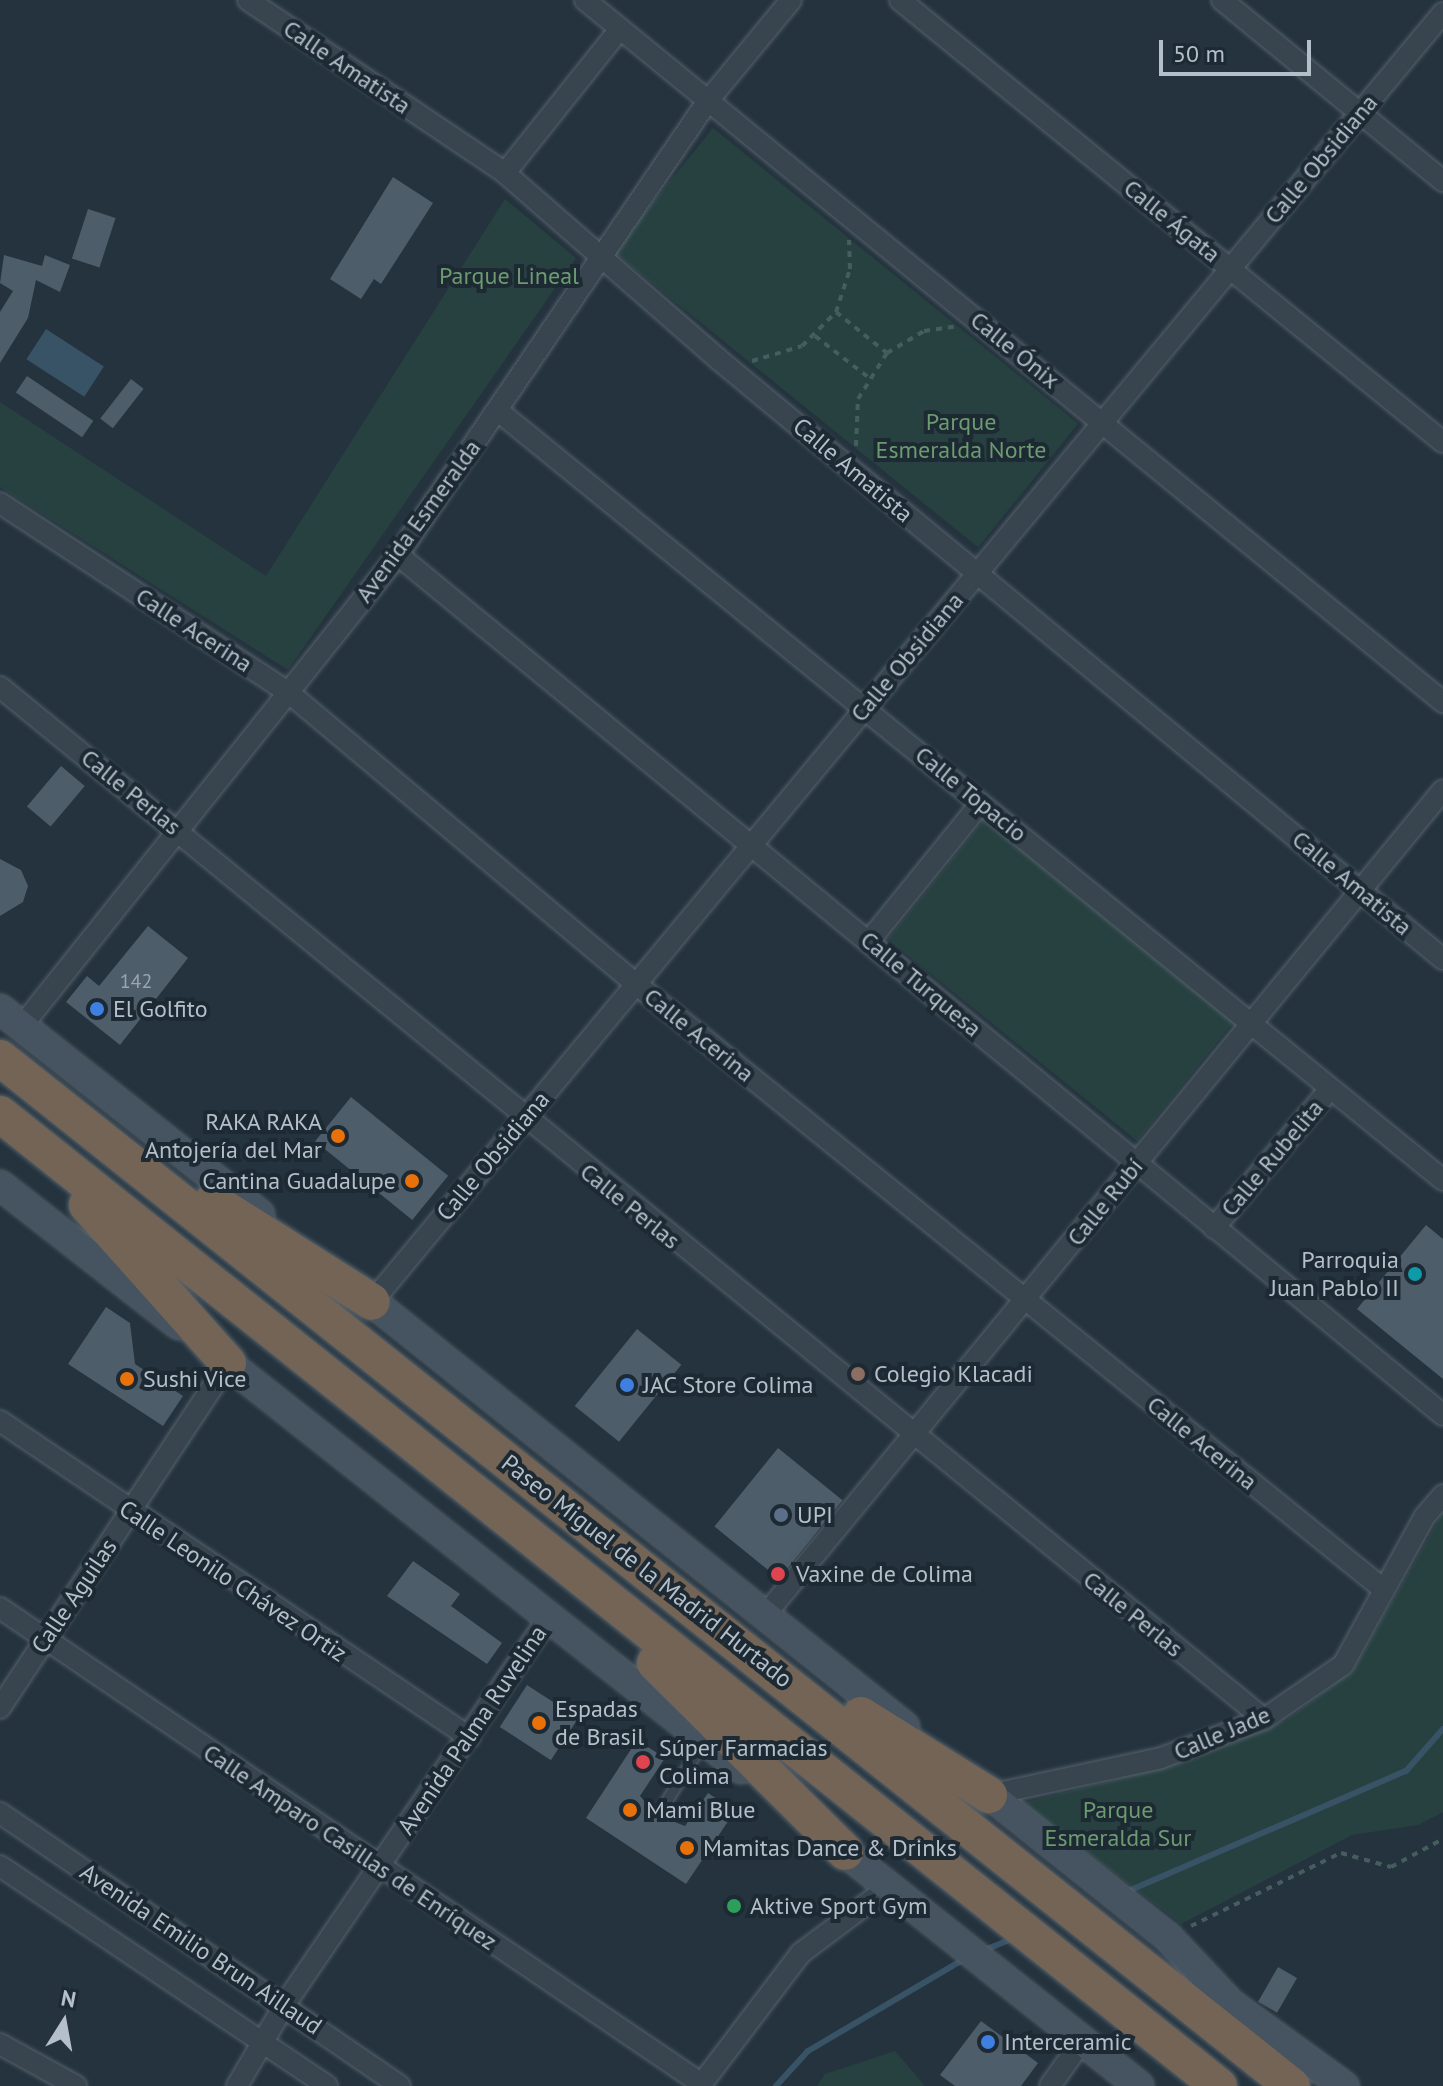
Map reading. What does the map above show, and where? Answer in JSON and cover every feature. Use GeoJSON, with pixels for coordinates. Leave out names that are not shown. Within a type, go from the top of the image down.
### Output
{"type":"FeatureCollection","features":[{"type":"Feature","properties":{"kind":"highway","name":"Paseo Miguel de la Madrid Hurtado"},"geometry":{"type":"LineString","coordinates":[[0,1058],[733,1637],[1104,1940],[1292,2086]]}},
{"type":"Feature","properties":{"kind":"highway"},"geometry":{"type":"LineString","coordinates":[[49,1098],[372,1302]]}},
{"type":"Feature","properties":{"kind":"highway"},"geometry":{"type":"LineString","coordinates":[[11,1123],[228,1363]]}},
{"type":"Feature","properties":{"kind":"highway","name":"Paseo Miguel de la Madrid Hurtado"},"geometry":{"type":"LineString","coordinates":[[11,1123],[1219,2086]]}},
{"type":"Feature","properties":{"kind":"highway"},"geometry":{"type":"LineString","coordinates":[[521,1529],[845,1852]]}},
{"type":"Feature","properties":{"kind":"highway"},"geometry":{"type":"LineString","coordinates":[[733,1637],[989,1795]]}},
{"type":"Feature","properties":{"kind":"street","name":"Calle Amatista"},"geometry":{"type":"LineString","coordinates":[[248,0],[505,173],[718,359],[1443,959]]}},
{"type":"Feature","properties":{"kind":"street","name":"Calle Ónix"},"geometry":{"type":"LineString","coordinates":[[585,0],[1443,702]]}},
{"type":"Feature","properties":{"kind":"street","name":"Avenida Esmeralda"},"geometry":{"type":"LineString","coordinates":[[11,1018],[178,830],[398,555],[707,102],[791,0]]}},
{"type":"Feature","properties":{"kind":"street","name":"Calle Ágata"},"geometry":{"type":"LineString","coordinates":[[900,0],[1443,442]]}},
{"type":"Feature","properties":{"kind":"street"},"geometry":{"type":"LineString","coordinates":[[1222,0],[1443,181]]}},
{"type":"Feature","properties":{"kind":"street","name":"Calle Obsidiana"},"geometry":{"type":"LineString","coordinates":[[372,1302],[1443,13]]}},
{"type":"Feature","properties":{"kind":"street"},"geometry":{"type":"LineString","coordinates":[[505,173],[620,29]]}},
{"type":"Feature","properties":{"kind":"street","name":"Calle Topacio"},"geometry":{"type":"LineString","coordinates":[[497,410],[1443,1180]]}},
{"type":"Feature","properties":{"kind":"street","name":"Calle Acerina"},"geometry":{"type":"LineString","coordinates":[[0,503],[288,692],[636,984],[1383,1589]]}},
{"type":"Feature","properties":{"kind":"street","name":"Calle Turquesa"},"geometry":{"type":"LineString","coordinates":[[398,555],[870,940],[1136,1164],[1443,1415]]}},
{"type":"Feature","properties":{"kind":"street","name":"Calle Perlas"},"geometry":{"type":"LineString","coordinates":[[0,687],[178,830],[523,1120],[1264,1719]]}},
{"type":"Feature","properties":{"kind":"street","name":"Calle Rubí"},"geometry":{"type":"LineString","coordinates":[[766,1614],[1443,790]]}},
{"type":"Feature","properties":{"kind":"street"},"geometry":{"type":"LineString","coordinates":[[870,940],[981,803]]}},
{"type":"Feature","properties":{"kind":"street"},"geometry":{"type":"LineString","coordinates":[[11,1018],[766,1614],[1168,1937],[1231,2004],[1344,2086]]}},
{"type":"Feature","properties":{"kind":"street","name":"Calle Rubelita"},"geometry":{"type":"LineString","coordinates":[[1214,1228],[1330,1089]]}},
{"type":"Feature","properties":{"kind":"street"},"geometry":{"type":"LineString","coordinates":[[0,1185],[550,1615],[1139,2086]]}},
{"type":"Feature","properties":{"kind":"street","name":"Calle Aguilas"},"geometry":{"type":"LineString","coordinates":[[0,1708],[228,1363]]}},
{"type":"Feature","properties":{"kind":"street","name":"Calle Leonilo Chávez Ortiz"},"geometry":{"type":"LineString","coordinates":[[0,1421],[129,1513],[469,1737]]}},
{"type":"Feature","properties":{"kind":"street","name":"Calle Jade"},"geometry":{"type":"LineString","coordinates":[[989,1795],[1161,1758],[1264,1719],[1343,1665],[1383,1589],[1443,1495]]}},
{"type":"Feature","properties":{"kind":"street","name":"Calle Amparo Casillas de Enríquez"},"geometry":{"type":"LineString","coordinates":[[0,1608],[701,2085]]}},
{"type":"Feature","properties":{"kind":"street","name":"Avenida Palma Ruvelina"},"geometry":{"type":"LineString","coordinates":[[237,2086],[285,2004],[550,1615]]}},
{"type":"Feature","properties":{"kind":"street","name":"Avenida Emilio Brun Aillaud"},"geometry":{"type":"LineString","coordinates":[[0,1813],[285,2004],[400,2086]]}},
{"type":"Feature","properties":{"kind":"street","name":"Avenida Emilio Brun Aillaud"},"geometry":{"type":"LineString","coordinates":[[0,1866],[327,2086]]}},
{"type":"Feature","properties":{"kind":"street"},"geometry":{"type":"LineString","coordinates":[[701,2085],[801,1953],[889,1887]]}},
{"type":"Feature","properties":{"kind":"street"},"geometry":{"type":"LineString","coordinates":[[1050,2086],[1082,2041]]}},
{"type":"Feature","properties":{"kind":"street"},"geometry":{"type":"LineString","coordinates":[[0,2044],[76,2086]]}},
{"type":"Feature","properties":{"kind":"lane"},"geometry":{"type":"LineString","coordinates":[[662,1809],[705,1740]]}},
{"type":"Feature","properties":{"kind":"path"},"geometry":{"type":"LineString","coordinates":[[718,359],[769,359],[815,336],[836,312],[850,269],[838,206]]}},
{"type":"Feature","properties":{"kind":"path"},"geometry":{"type":"LineString","coordinates":[[836,312],[887,353]]}},
{"type":"Feature","properties":{"kind":"path"},"geometry":{"type":"LineString","coordinates":[[875,488],[855,441],[858,399],[868,377],[887,353],[946,327],[997,336]]}},
{"type":"Feature","properties":{"kind":"path"},"geometry":{"type":"LineString","coordinates":[[815,336],[868,377]]}},
{"type":"Feature","properties":{"kind":"path"},"geometry":{"type":"LineString","coordinates":[[1168,1937],[1341,1853],[1391,1867],[1443,1839]]}},
{"type":"Feature","properties":{"kind":"green space","name":"Parque Esmeralda Norte"},"geometry":{"type":"Polygon","coordinates":[[[713,128],[1078,424],[978,547],[613,252],[713,128]]]}},
{"type":"Feature","properties":{"kind":"green space","name":"Parque Lineal"},"geometry":{"type":"Polygon","coordinates":[[[505,199],[576,258],[288,670],[0,487],[0,402],[266,576],[505,199]]]}},
{"type":"Feature","properties":{"kind":"green space"},"geometry":{"type":"Polygon","coordinates":[[[984,820],[1233,1022],[1137,1141],[888,939],[984,820]]]}},
{"type":"Feature","properties":{"kind":"green space","name":"Parque Esmeralda Sur"},"geometry":{"type":"Polygon","coordinates":[[[1443,1512],[1443,1812],[1418,1825],[1352,1835],[1181,1924],[1022,1803],[1115,1780],[1285,1721],[1354,1669],[1443,1512]]]}},
{"type":"Feature","properties":{"kind":"green space"},"geometry":{"type":"Polygon","coordinates":[[[895,2051],[925,2086],[817,2086],[825,2074],[895,2051]]]}},
{"type":"Feature","properties":{"kind":"water"},"geometry":{"type":"Polygon","coordinates":[[[46,329],[104,367],[84,397],[26,359],[46,329]]]}},
{"type":"Feature","properties":{"kind":"building"},"geometry":{"type":"Polygon","coordinates":[[[393,177],[433,203],[381,284],[374,279],[361,299],[330,279],[393,177]]]}},
{"type":"Feature","properties":{"kind":"building"},"geometry":{"type":"Polygon","coordinates":[[[88,209],[116,218],[100,267],[72,258],[88,209]]]}},
{"type":"Feature","properties":{"kind":"building"},"geometry":{"type":"Polygon","coordinates":[[[4,255],[42,266],[45,255],[70,265],[60,292],[36,280],[28,318],[0,363],[0,312],[13,291],[0,283],[4,255]]]}},
{"type":"Feature","properties":{"kind":"building"},"geometry":{"type":"Polygon","coordinates":[[[27,376],[93,421],[82,437],[16,393],[27,376]]]}},
{"type":"Feature","properties":{"kind":"building"},"geometry":{"type":"Polygon","coordinates":[[[131,379],[144,389],[113,428],[100,418],[131,379]]]}},
{"type":"Feature","properties":{"kind":"building"},"geometry":{"type":"Polygon","coordinates":[[[61,766],[85,786],[51,827],[27,807],[61,766]]]}},
{"type":"Feature","properties":{"kind":"building"},"geometry":{"type":"Polygon","coordinates":[[[0,859],[21,870],[28,886],[23,902],[0,916],[0,859]]]}},
{"type":"Feature","properties":{"kind":"building"},"geometry":{"type":"Polygon","coordinates":[[[148,926],[188,958],[120,1045],[66,1002],[87,976],[99,986],[148,926]]]}},
{"type":"Feature","properties":{"kind":"building"},"geometry":{"type":"Polygon","coordinates":[[[351,1097],[448,1176],[412,1220],[315,1141],[351,1097]]]}},
{"type":"Feature","properties":{"kind":"building","name":"Parroquia Juan Pablo II"},"geometry":{"type":"Polygon","coordinates":[[[1426,1225],[1443,1239],[1443,1379],[1357,1309],[1426,1225]]]}},
{"type":"Feature","properties":{"kind":"building"},"geometry":{"type":"Polygon","coordinates":[[[106,1307],[130,1323],[135,1364],[183,1396],[163,1426],[68,1364],[106,1307]]]}},
{"type":"Feature","properties":{"kind":"building","name":"JAC Store Colima"},"geometry":{"type":"Polygon","coordinates":[[[637,1329],[681,1365],[619,1442],[575,1406],[637,1329]]]}},
{"type":"Feature","properties":{"kind":"building","name":"UPI"},"geometry":{"type":"Polygon","coordinates":[[[778,1448],[843,1500],[779,1579],[714,1526],[778,1448]]]}},
{"type":"Feature","properties":{"kind":"building"},"geometry":{"type":"Polygon","coordinates":[[[413,1561],[460,1594],[451,1606],[502,1643],[487,1664],[387,1596],[413,1561]]]}},
{"type":"Feature","properties":{"kind":"building","name":"Espadas de Brasil"},"geometry":{"type":"Polygon","coordinates":[[[527,1685],[578,1718],[551,1760],[500,1727],[527,1685]]]}},
{"type":"Feature","properties":{"kind":"building"},"geometry":{"type":"Polygon","coordinates":[[[637,1740],[665,1758],[640,1796],[657,1815],[685,1826],[708,1793],[735,1811],[686,1884],[586,1818],[637,1740]]]}},
{"type":"Feature","properties":{"kind":"building"},"geometry":{"type":"Polygon","coordinates":[[[1278,1967],[1297,1978],[1277,2013],[1258,2002],[1278,1967]]]}},
{"type":"Feature","properties":{"kind":"building","name":"Interceramic"},"geometry":{"type":"Polygon","coordinates":[[[981,2021],[1038,2063],[1021,2086],[955,2086],[940,2075],[981,2021]]]}},
{"type":"Feature","properties":{"kind":"waterway"},"geometry":{"type":"LineString","coordinates":[[1126,1892],[1406,1771],[1443,1729]]}},
{"type":"Feature","properties":{"kind":"waterway"},"geometry":{"type":"LineString","coordinates":[[982,1951],[1012,1939]]}},
{"type":"Feature","properties":{"kind":"waterway"},"geometry":{"type":"LineString","coordinates":[[776,2086],[808,2051],[964,1959]]}},
{"type":"Feature","properties":{"kind":"place","name":"El Golfito"},"geometry":{"type":"Point","coordinates":[97,1009]}},
{"type":"Feature","properties":{"kind":"place","name":"RAKA RAKA Antojería del Mar"},"geometry":{"type":"Point","coordinates":[338,1136]}},
{"type":"Feature","properties":{"kind":"place","name":"Cantina Guadalupe"},"geometry":{"type":"Point","coordinates":[412,1181]}},
{"type":"Feature","properties":{"kind":"place","name":"Parroquia Juan Pablo II"},"geometry":{"type":"Point","coordinates":[1415,1274]}},
{"type":"Feature","properties":{"kind":"place","name":"Colegio Klacadi"},"geometry":{"type":"Point","coordinates":[858,1374]}},
{"type":"Feature","properties":{"kind":"place","name":"Sushi Vice"},"geometry":{"type":"Point","coordinates":[127,1379]}},
{"type":"Feature","properties":{"kind":"place","name":"JAC Store Colima"},"geometry":{"type":"Point","coordinates":[627,1385]}},
{"type":"Feature","properties":{"kind":"place","name":"UPI"},"geometry":{"type":"Point","coordinates":[781,1515]}},
{"type":"Feature","properties":{"kind":"place","name":"Vaxine de Colima"},"geometry":{"type":"Point","coordinates":[778,1574]}},
{"type":"Feature","properties":{"kind":"place","name":"Espadas de Brasil"},"geometry":{"type":"Point","coordinates":[539,1723]}},
{"type":"Feature","properties":{"kind":"place","name":"Súper Farmacias Colima"},"geometry":{"type":"Point","coordinates":[643,1762]}},
{"type":"Feature","properties":{"kind":"place","name":"Mami Blue"},"geometry":{"type":"Point","coordinates":[630,1810]}},
{"type":"Feature","properties":{"kind":"place","name":"Mamitas Dance & Drinks"},"geometry":{"type":"Point","coordinates":[687,1848]}},
{"type":"Feature","properties":{"kind":"place","name":"Aktive Sport Gym"},"geometry":{"type":"Point","coordinates":[734,1906]}},
{"type":"Feature","properties":{"kind":"place","name":"Interceramic"},"geometry":{"type":"Point","coordinates":[988,2042]}}]}
